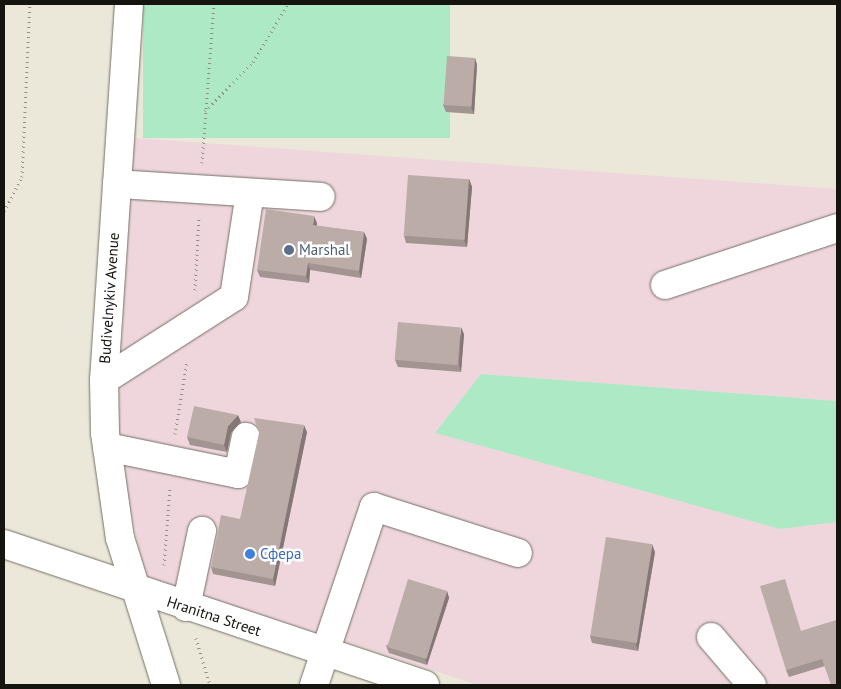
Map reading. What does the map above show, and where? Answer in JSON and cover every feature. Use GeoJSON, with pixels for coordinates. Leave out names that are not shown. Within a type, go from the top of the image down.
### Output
{"type":"FeatureCollection","features":[{"type":"Feature","properties":{"kind":"main road","name":"Budivelnykiv Avenue"},"geometry":{"type":"LineString","coordinates":[[129,4],[104,380],[107,447],[120,538],[134,590],[166,685]]}},
{"type":"Feature","properties":{"kind":"main road"},"geometry":{"type":"LineString","coordinates":[[117,184],[321,198]]}},
{"type":"Feature","properties":{"kind":"main road"},"geometry":{"type":"LineString","coordinates":[[104,380],[234,297],[250,193]]}},
{"type":"Feature","properties":{"kind":"main road"},"geometry":{"type":"LineString","coordinates":[[665,285],[837,228]]}},
{"type":"Feature","properties":{"kind":"main road"},"geometry":{"type":"LineString","coordinates":[[107,447],[238,474],[246,437]]}},
{"type":"Feature","properties":{"kind":"main road"},"geometry":{"type":"LineString","coordinates":[[314,685],[374,507],[518,553]]}},
{"type":"Feature","properties":{"kind":"main road"},"geometry":{"type":"LineString","coordinates":[[186,607],[202,532]]}},
{"type":"Feature","properties":{"kind":"main road","name":"Hranitna Street"},"geometry":{"type":"LineString","coordinates":[[4,544],[134,590],[426,685]]}},
{"type":"Feature","properties":{"kind":"main road"},"geometry":{"type":"LineString","coordinates":[[711,638],[752,685]]}},
{"type":"Feature","properties":{"kind":"path"},"geometry":{"type":"LineString","coordinates":[[4,211],[22,177],[30,4]]}},
{"type":"Feature","properties":{"kind":"path"},"geometry":{"type":"LineString","coordinates":[[204,111],[253,62],[288,4]]}},
{"type":"Feature","properties":{"kind":"path"},"geometry":{"type":"LineString","coordinates":[[186,607],[210,685]]}},
{"type":"Feature","properties":{"kind":"shaded area"},"geometry":{"type":"Polygon","coordinates":[[[134,138],[837,189],[836,401],[481,374],[435,433],[780,529],[837,522],[837,685],[478,685],[145,577],[125,484],[119,432],[119,380],[134,138]]]}},
{"type":"Feature","properties":{"kind":"green space"},"geometry":{"type":"Polygon","coordinates":[[[143,4],[450,4],[450,138],[143,138],[143,4]]]}},
{"type":"Feature","properties":{"kind":"green space"},"geometry":{"type":"Polygon","coordinates":[[[481,374],[836,401],[837,385],[837,522],[780,529],[435,433],[481,374]]]}},
{"type":"Feature","properties":{"kind":"building"},"geometry":{"type":"Polygon","coordinates":[[[447,56],[475,58],[472,107],[444,105],[447,56]]]}},
{"type":"Feature","properties":{"kind":"building"},"geometry":{"type":"Polygon","coordinates":[[[408,175],[469,179],[465,240],[404,236],[408,175]]]}},
{"type":"Feature","properties":{"kind":"building"},"geometry":{"type":"Polygon","coordinates":[[[266,209],[314,216],[313,225],[364,232],[359,271],[308,263],[306,276],[257,270],[266,209]]]}},
{"type":"Feature","properties":{"kind":"building"},"geometry":{"type":"Polygon","coordinates":[[[398,322],[461,327],[457,365],[395,360],[398,322]]]}},
{"type":"Feature","properties":{"kind":"building"},"geometry":{"type":"Polygon","coordinates":[[[194,406],[238,415],[228,426],[224,445],[187,437],[194,406]]]}},
{"type":"Feature","properties":{"kind":"building"},"geometry":{"type":"Polygon","coordinates":[[[254,418],[304,425],[273,579],[211,567],[221,515],[240,519],[259,433],[254,418]]]}},
{"type":"Feature","properties":{"kind":"building"},"geometry":{"type":"Polygon","coordinates":[[[606,537],[652,544],[637,643],[590,636],[606,537]]]}},
{"type":"Feature","properties":{"kind":"building"},"geometry":{"type":"Polygon","coordinates":[[[408,579],[447,591],[426,659],[387,647],[408,579]]]}},
{"type":"Feature","properties":{"kind":"building"},"geometry":{"type":"Polygon","coordinates":[[[785,579],[801,631],[837,620],[837,685],[831,685],[822,659],[786,670],[760,586],[785,579]]]}},
{"type":"Feature","properties":{"kind":"place","name":"Marshal"},"geometry":{"type":"Point","coordinates":[289,250]}},
{"type":"Feature","properties":{"kind":"place","name":"Сфера"},"geometry":{"type":"Point","coordinates":[250,554]}}]}
